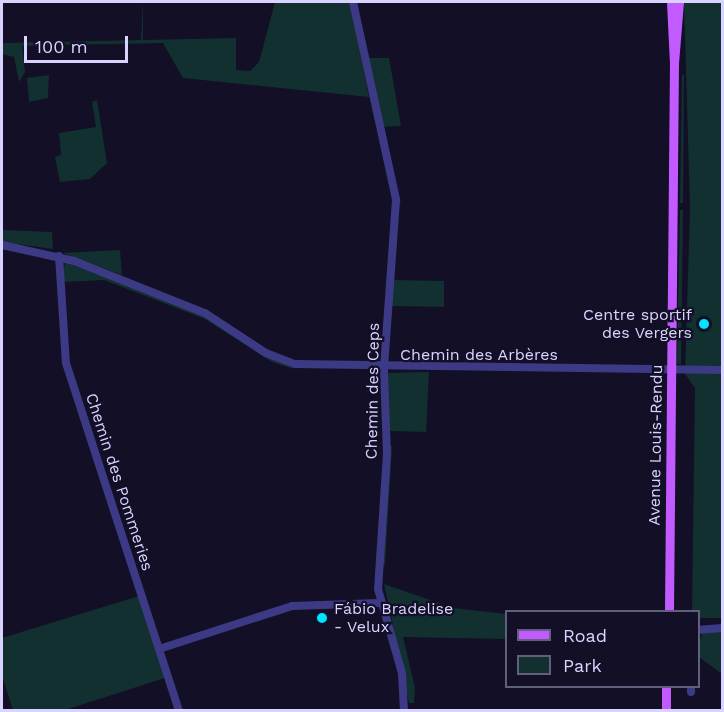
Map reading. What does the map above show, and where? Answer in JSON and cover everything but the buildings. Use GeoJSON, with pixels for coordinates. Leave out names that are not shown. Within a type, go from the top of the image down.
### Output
{"type":"FeatureCollection","features":[{"type":"Feature","properties":{"kind":"main road","name":"Avenue Louis-Rendu"},"geometry":{"type":"LineString","coordinates":[[669,610],[674,63],[671,2]]}},
{"type":"Feature","properties":{"kind":"main road","name":"Avenue Louis-Rendu"},"geometry":{"type":"LineString","coordinates":[[674,63],[679,2]]}},
{"type":"Feature","properties":{"kind":"main road"},"geometry":{"type":"LineString","coordinates":[[665,707],[666,688]]}},
{"type":"Feature","properties":{"kind":"street","name":"Chemin des Ceps"},"geometry":{"type":"LineString","coordinates":[[353,2],[396,200],[384,369],[387,454],[379,603],[402,673],[404,711]]}},
{"type":"Feature","properties":{"kind":"street","name":"Chemin des Arbères"},"geometry":{"type":"LineString","coordinates":[[2,245],[59,256],[214,317],[280,360],[384,369],[672,368],[723,370]]}},
{"type":"Feature","properties":{"kind":"street","name":"Chemin des Pommeries"},"geometry":{"type":"LineString","coordinates":[[59,256],[66,363],[179,711]]}},
{"type":"Feature","properties":{"kind":"street"},"geometry":{"type":"LineString","coordinates":[[159,649],[292,606],[379,603]]}},
{"type":"Feature","properties":{"kind":"street"},"geometry":{"type":"LineString","coordinates":[[700,630],[723,628]]}},
{"type":"Feature","properties":{"kind":"green space"},"geometry":{"type":"Polygon","coordinates":[[[143,2],[143,40],[236,38],[236,70],[250,71],[259,62],[275,2],[350,2],[369,97],[183,78],[163,43],[22,46],[25,72],[19,82],[14,57],[2,54],[2,43],[141,40],[143,2]]]}},
{"type":"Feature","properties":{"kind":"green space","name":"Centre sportif des Vergers"},"geometry":{"type":"Polygon","coordinates":[[[684,2],[722,2],[722,618],[700,618],[700,610],[692,610],[695,388],[685,374],[690,208],[684,2]]]}},
{"type":"Feature","properties":{"kind":"green space"},"geometry":{"type":"Polygon","coordinates":[[[365,58],[389,58],[401,126],[382,127],[365,58]]]}},
{"type":"Feature","properties":{"kind":"green space"},"geometry":{"type":"Polygon","coordinates":[[[49,75],[48,98],[29,102],[27,78],[49,75]]]}},
{"type":"Feature","properties":{"kind":"green space"},"geometry":{"type":"Polygon","coordinates":[[[682,75],[684,75],[683,203],[680,203],[682,75]]]}},
{"type":"Feature","properties":{"kind":"green space"},"geometry":{"type":"Polygon","coordinates":[[[97,100],[107,163],[90,179],[60,182],[55,157],[61,155],[59,133],[96,127],[92,102],[97,100]]]}},
{"type":"Feature","properties":{"kind":"green space"},"geometry":{"type":"Polygon","coordinates":[[[680,210],[683,210],[681,364],[677,364],[680,210]]]}},
{"type":"Feature","properties":{"kind":"green space"},"geometry":{"type":"Polygon","coordinates":[[[2,230],[52,232],[53,249],[2,242],[2,230]]]}},
{"type":"Feature","properties":{"kind":"green space"},"geometry":{"type":"Polygon","coordinates":[[[120,250],[122,275],[62,253],[120,250]]]}},
{"type":"Feature","properties":{"kind":"green space"},"geometry":{"type":"Polygon","coordinates":[[[65,262],[208,317],[294,369],[272,362],[205,319],[104,280],[62,282],[65,262]]]}},
{"type":"Feature","properties":{"kind":"green space"},"geometry":{"type":"Polygon","coordinates":[[[393,280],[444,281],[444,307],[391,306],[393,280]]]}},
{"type":"Feature","properties":{"kind":"green space"},"geometry":{"type":"Polygon","coordinates":[[[429,372],[426,432],[390,431],[388,373],[429,372]]]}},
{"type":"Feature","properties":{"kind":"green space"},"geometry":{"type":"Polygon","coordinates":[[[389,446],[392,446],[385,565],[382,565],[389,446]]]}},
{"type":"Feature","properties":{"kind":"green space"},"geometry":{"type":"Polygon","coordinates":[[[384,584],[453,608],[505,614],[505,639],[403,637],[415,688],[414,703],[409,703],[384,584]]]}},
{"type":"Feature","properties":{"kind":"green space"},"geometry":{"type":"Polygon","coordinates":[[[139,596],[165,678],[65,710],[13,710],[2,676],[2,638],[139,596]]]}},
{"type":"Feature","properties":{"kind":"green space"},"geometry":{"type":"Polygon","coordinates":[[[722,631],[722,674],[700,658],[702,633],[722,631]]]}},
{"type":"Feature","properties":{"kind":"place","name":"Centre sportif des Vergers"},"geometry":{"type":"Point","coordinates":[704,324]}},
{"type":"Feature","properties":{"kind":"place","name":"Fábio Bradelise - Velux"},"geometry":{"type":"Point","coordinates":[322,618]}}]}
